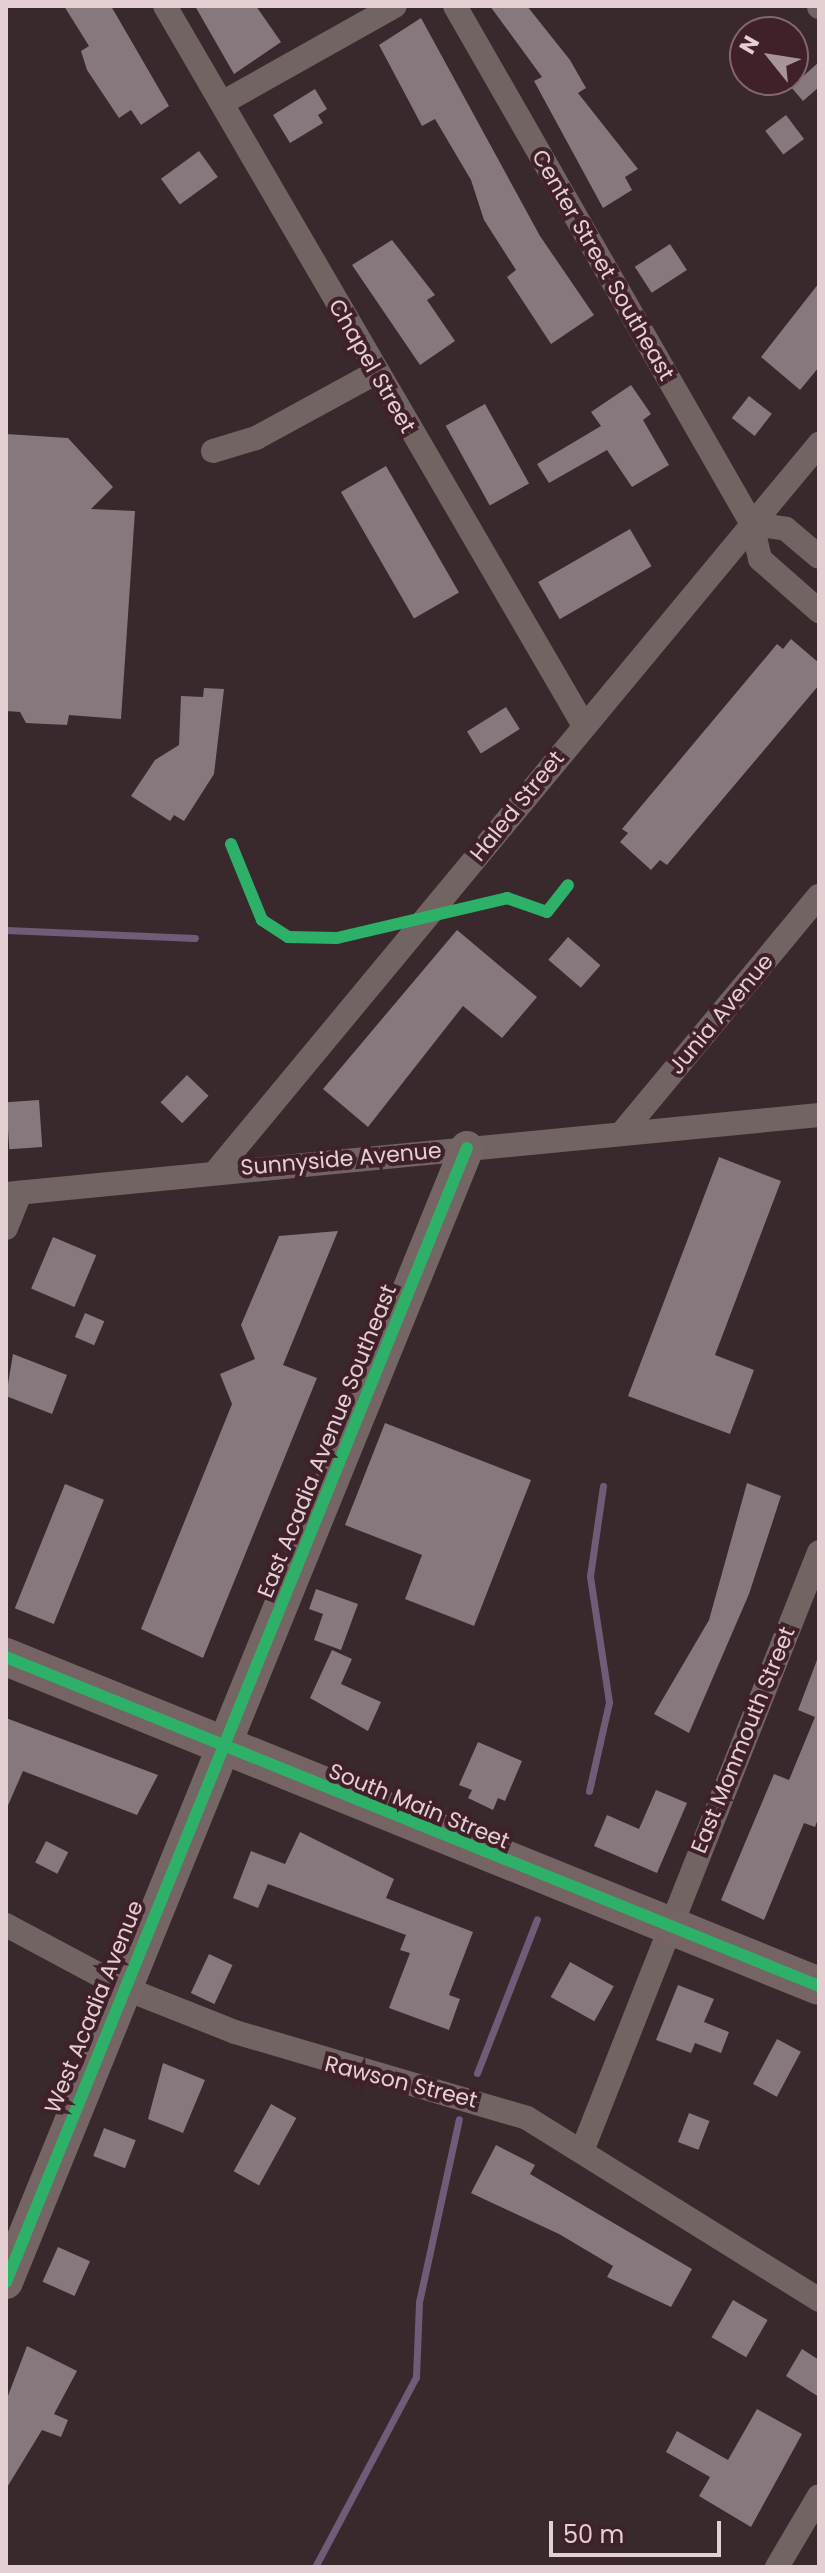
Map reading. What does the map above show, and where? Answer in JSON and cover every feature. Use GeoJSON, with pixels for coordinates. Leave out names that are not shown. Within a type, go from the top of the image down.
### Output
{"type":"FeatureCollection","features":[{"type":"Feature","properties":{"kind":"main road","name":"South Main Street"},"geometry":{"type":"LineString","coordinates":[[6,1657],[221,1748],[819,1986]]}},
{"type":"Feature","properties":{"kind":"street","name":"Chapel Street"},"geometry":{"type":"LineString","coordinates":[[165,6],[375,373],[583,724]]}},
{"type":"Feature","properties":{"kind":"street"},"geometry":{"type":"LineString","coordinates":[[222,103],[395,6]]}},
{"type":"Feature","properties":{"kind":"street","name":"Center Street Southeast"},"geometry":{"type":"LineString","coordinates":[[455,6],[752,524],[760,559],[819,611]]}},
{"type":"Feature","properties":{"kind":"street"},"geometry":{"type":"LineString","coordinates":[[213,451],[256,438],[375,373]]}},
{"type":"Feature","properties":{"kind":"street","name":"Haled Street"},"geometry":{"type":"LineString","coordinates":[[218,1169],[583,724],[819,444]]}},
{"type":"Feature","properties":{"kind":"street"},"geometry":{"type":"LineString","coordinates":[[752,524],[786,529],[819,557]]}},
{"type":"Feature","properties":{"kind":"street","name":"Junia Avenue"},"geometry":{"type":"LineString","coordinates":[[622,1133],[819,896]]}},
{"type":"Feature","properties":{"kind":"street","name":"Sunnyside Avenue"},"geometry":{"type":"LineString","coordinates":[[13,1194],[218,1169],[819,1115]]}},
{"type":"Feature","properties":{"kind":"street","name":"East Acadia Avenue Southeast"},"geometry":{"type":"LineString","coordinates":[[221,1748],[467,1148]]}},
{"type":"Feature","properties":{"kind":"street"},"geometry":{"type":"LineString","coordinates":[[6,1228],[13,1194]]}},
{"type":"Feature","properties":{"kind":"street","name":"East Monmouth Street"},"geometry":{"type":"LineString","coordinates":[[582,2151],[667,1928],[816,1567]]}},
{"type":"Feature","properties":{"kind":"street","name":"West Acadia Avenue"},"geometry":{"type":"LineString","coordinates":[[6,2282],[221,1748]]}},
{"type":"Feature","properties":{"kind":"street","name":"Rawson Street"},"geometry":{"type":"LineString","coordinates":[[6,1925],[124,1988],[309,2059],[469,2096],[582,2151],[819,2300]]}},
{"type":"Feature","properties":{"kind":"street"},"geometry":{"type":"LineString","coordinates":[[777,2567],[819,2496]]}},
{"type":"Feature","properties":{"kind":"building"},"geometry":{"type":"Polygon","coordinates":[[[64,6],[111,6],[169,106],[141,125],[131,110],[119,118],[87,70],[81,51],[89,46],[64,6]]]}},
{"type":"Feature","properties":{"kind":"building"},"geometry":{"type":"Polygon","coordinates":[[[195,6],[256,6],[281,42],[234,74],[195,6]]]}},
{"type":"Feature","properties":{"kind":"building"},"geometry":{"type":"Polygon","coordinates":[[[490,6],[527,6],[570,60],[586,88],[578,93],[638,169],[625,177],[632,190],[603,208],[534,81],[542,77],[490,6]]]}},
{"type":"Feature","properties":{"kind":"building"},"geometry":{"type":"Polygon","coordinates":[[[421,18],[540,236],[594,315],[551,344],[507,277],[516,270],[484,220],[471,180],[435,119],[422,126],[379,45],[421,18]]]}},
{"type":"Feature","properties":{"kind":"building"},"geometry":{"type":"Polygon","coordinates":[[[819,62],[819,87],[809,96],[809,71],[819,62]]]}},
{"type":"Feature","properties":{"kind":"building"},"geometry":{"type":"Polygon","coordinates":[[[315,89],[327,109],[318,115],[323,123],[290,143],[273,115],[315,89]]]}},
{"type":"Feature","properties":{"kind":"building"},"geometry":{"type":"Polygon","coordinates":[[[786,115],[804,139],[783,155],[765,131],[786,115]]]}},
{"type":"Feature","properties":{"kind":"building"},"geometry":{"type":"Polygon","coordinates":[[[199,151],[218,177],[180,205],[161,179],[199,151]]]}},
{"type":"Feature","properties":{"kind":"building"},"geometry":{"type":"Polygon","coordinates":[[[392,240],[435,295],[427,300],[455,341],[420,365],[352,265],[392,240]]]}},
{"type":"Feature","properties":{"kind":"building"},"geometry":{"type":"Polygon","coordinates":[[[670,244],[687,270],[652,293],[635,267],[670,244]]]}},
{"type":"Feature","properties":{"kind":"building"},"geometry":{"type":"Polygon","coordinates":[[[819,283],[819,367],[800,390],[761,357],[819,283]]]}},
{"type":"Feature","properties":{"kind":"building"},"geometry":{"type":"Polygon","coordinates":[[[631,385],[651,414],[643,420],[669,465],[632,487],[607,450],[549,483],[537,464],[601,426],[591,412],[631,385]]]}},
{"type":"Feature","properties":{"kind":"building"},"geometry":{"type":"Polygon","coordinates":[[[749,396],[772,414],[755,436],[732,418],[749,396]]]}},
{"type":"Feature","properties":{"kind":"building"},"geometry":{"type":"Polygon","coordinates":[[[485,404],[529,484],[490,505],[446,426],[485,404]]]}},
{"type":"Feature","properties":{"kind":"building"},"geometry":{"type":"Polygon","coordinates":[[[6,434],[68,438],[113,487],[91,509],[135,511],[121,719],[69,715],[67,725],[26,723],[20,712],[6,711],[6,434]]]}},
{"type":"Feature","properties":{"kind":"building"},"geometry":{"type":"Polygon","coordinates":[[[386,466],[459,592],[414,618],[341,492],[386,466]]]}},
{"type":"Feature","properties":{"kind":"building"},"geometry":{"type":"Polygon","coordinates":[[[630,529],[652,566],[560,619],[538,582],[630,529]]]}},
{"type":"Feature","properties":{"kind":"building"},"geometry":{"type":"Polygon","coordinates":[[[791,639],[819,663],[819,685],[667,865],[660,860],[651,870],[620,842],[628,833],[622,829],[777,644],[783,649],[791,639]]]}},
{"type":"Feature","properties":{"kind":"building"},"geometry":{"type":"Polygon","coordinates":[[[204,688],[224,689],[214,774],[184,821],[174,815],[170,821],[131,796],[155,760],[179,745],[181,696],[203,697],[204,688]]]}},
{"type":"Feature","properties":{"kind":"building"},"geometry":{"type":"Polygon","coordinates":[[[506,707],[520,729],[481,753],[467,731],[506,707]]]}},
{"type":"Feature","properties":{"kind":"building"},"geometry":{"type":"Polygon","coordinates":[[[457,930],[537,997],[502,1038],[463,1006],[368,1127],[323,1089],[457,930]]]}},
{"type":"Feature","properties":{"kind":"building"},"geometry":{"type":"Polygon","coordinates":[[[568,937],[600,965],[581,988],[548,960],[568,937]]]}},
{"type":"Feature","properties":{"kind":"building"},"geometry":{"type":"Polygon","coordinates":[[[187,1075],[209,1096],[182,1123],[161,1102],[187,1075]]]}},
{"type":"Feature","properties":{"kind":"building"},"geometry":{"type":"Polygon","coordinates":[[[39,1100],[42,1147],[9,1149],[6,1102],[39,1100]]]}},
{"type":"Feature","properties":{"kind":"building"},"geometry":{"type":"Polygon","coordinates":[[[719,1157],[781,1181],[715,1355],[754,1370],[730,1434],[628,1396],[719,1157]]]}},
{"type":"Feature","properties":{"kind":"building"},"geometry":{"type":"Polygon","coordinates":[[[338,1231],[283,1365],[317,1378],[203,1658],[141,1629],[232,1404],[220,1374],[255,1359],[241,1325],[279,1236],[338,1231]]]}},
{"type":"Feature","properties":{"kind":"building"},"geometry":{"type":"Polygon","coordinates":[[[53,1237],[96,1255],[74,1307],[31,1289],[53,1237]]]}},
{"type":"Feature","properties":{"kind":"building"},"geometry":{"type":"Polygon","coordinates":[[[85,1313],[104,1321],[94,1345],[75,1337],[85,1313]]]}},
{"type":"Feature","properties":{"kind":"building"},"geometry":{"type":"Polygon","coordinates":[[[13,1354],[67,1375],[52,1414],[6,1396],[13,1354]]]}},
{"type":"Feature","properties":{"kind":"building"},"geometry":{"type":"Polygon","coordinates":[[[385,1423],[531,1480],[474,1626],[405,1599],[422,1555],[345,1525],[385,1423]]]}},
{"type":"Feature","properties":{"kind":"building"},"geometry":{"type":"Polygon","coordinates":[[[747,1483],[781,1496],[749,1594],[689,1733],[654,1714],[709,1620],[747,1483]]]}},
{"type":"Feature","properties":{"kind":"building"},"geometry":{"type":"Polygon","coordinates":[[[65,1484],[104,1500],[54,1624],[15,1608],[65,1484]]]}},
{"type":"Feature","properties":{"kind":"building"},"geometry":{"type":"Polygon","coordinates":[[[316,1589],[358,1604],[341,1650],[314,1640],[323,1614],[309,1609],[316,1589]]]}},
{"type":"Feature","properties":{"kind":"building"},"geometry":{"type":"Polygon","coordinates":[[[332,1650],[352,1659],[341,1684],[381,1702],[368,1731],[310,1698],[332,1650]]]}},
{"type":"Feature","properties":{"kind":"building"},"geometry":{"type":"Polygon","coordinates":[[[817,1660],[819,1816],[815,1827],[804,1823],[764,1920],[721,1900],[774,1774],[789,1780],[815,1717],[798,1710],[817,1660]]]}},
{"type":"Feature","properties":{"kind":"building"},"geometry":{"type":"Polygon","coordinates":[[[6,1718],[158,1775],[137,1815],[23,1771],[6,1810],[6,1718]]]}},
{"type":"Feature","properties":{"kind":"building"},"geometry":{"type":"Polygon","coordinates":[[[478,1742],[522,1761],[505,1801],[498,1798],[493,1810],[468,1798],[472,1790],[459,1785],[478,1742]]]}},
{"type":"Feature","properties":{"kind":"building"},"geometry":{"type":"Polygon","coordinates":[[[656,1790],[687,1803],[657,1873],[594,1846],[607,1815],[639,1829],[656,1790]]]}},
{"type":"Feature","properties":{"kind":"building"},"geometry":{"type":"Polygon","coordinates":[[[300,1832],[394,1879],[386,1898],[473,1932],[449,1995],[460,1999],[449,2030],[389,2008],[410,1953],[400,1950],[406,1935],[268,1884],[258,1908],[233,1898],[251,1851],[285,1864],[300,1832]]]}},
{"type":"Feature","properties":{"kind":"building"},"geometry":{"type":"Polygon","coordinates":[[[46,1841],[68,1852],[57,1874],[35,1862],[46,1841]]]}},
{"type":"Feature","properties":{"kind":"building"},"geometry":{"type":"Polygon","coordinates":[[[209,1954],[233,1965],[214,2004],[191,1993],[209,1954]]]}},
{"type":"Feature","properties":{"kind":"building"},"geometry":{"type":"Polygon","coordinates":[[[570,1962],[614,1986],[594,2021],[551,1997],[570,1962]]]}},
{"type":"Feature","properties":{"kind":"building"},"geometry":{"type":"Polygon","coordinates":[[[678,1985],[714,1999],[704,2022],[729,2032],[721,2053],[695,2043],[691,2053],[656,2040],[678,1985]]]}},
{"type":"Feature","properties":{"kind":"building"},"geometry":{"type":"Polygon","coordinates":[[[777,2039],[801,2052],[777,2097],[753,2084],[777,2039]]]}},
{"type":"Feature","properties":{"kind":"building"},"geometry":{"type":"Polygon","coordinates":[[[163,2063],[205,2080],[183,2133],[148,2119],[163,2063]]]}},
{"type":"Feature","properties":{"kind":"building"},"geometry":{"type":"Polygon","coordinates":[[[271,2104],[296,2118],[259,2185],[234,2171],[271,2104]]]}},
{"type":"Feature","properties":{"kind":"building"},"geometry":{"type":"Polygon","coordinates":[[[689,2113],[710,2121],[698,2150],[678,2142],[689,2113]]]}},
{"type":"Feature","properties":{"kind":"building"},"geometry":{"type":"Polygon","coordinates":[[[104,2128],[136,2140],[125,2168],[93,2156],[104,2128]]]}},
{"type":"Feature","properties":{"kind":"building"},"geometry":{"type":"Polygon","coordinates":[[[496,2145],[535,2165],[530,2174],[692,2269],[671,2307],[607,2277],[613,2266],[559,2234],[471,2193],[496,2145]]]}},
{"type":"Feature","properties":{"kind":"building"},"geometry":{"type":"Polygon","coordinates":[[[58,2247],[90,2261],[75,2296],[43,2282],[58,2247]]]}},
{"type":"Feature","properties":{"kind":"building"},"geometry":{"type":"Polygon","coordinates":[[[733,2300],[768,2320],[746,2357],[711,2337],[733,2300]]]}},
{"type":"Feature","properties":{"kind":"building"},"geometry":{"type":"Polygon","coordinates":[[[27,2346],[77,2371],[54,2414],[68,2420],[61,2437],[42,2430],[6,2489],[6,2401],[27,2346]]]}},
{"type":"Feature","properties":{"kind":"building"},"geometry":{"type":"Polygon","coordinates":[[[802,2349],[819,2360],[819,2397],[786,2376],[802,2349]]]}},
{"type":"Feature","properties":{"kind":"building"},"geometry":{"type":"Polygon","coordinates":[[[757,2409],[802,2434],[751,2527],[699,2496],[710,2477],[666,2452],[677,2431],[728,2460],[757,2409]]]}},
{"type":"Feature","properties":{"kind":"waterway"},"geometry":{"type":"LineString","coordinates":[[6,930],[195,938]]}},
{"type":"Feature","properties":{"kind":"waterway"},"geometry":{"type":"LineString","coordinates":[[589,1791],[609,1702],[590,1576],[603,1486]]}},
{"type":"Feature","properties":{"kind":"waterway"},"geometry":{"type":"LineString","coordinates":[[477,2073],[537,1919]]}},
{"type":"Feature","properties":{"kind":"waterway"},"geometry":{"type":"LineString","coordinates":[[315,2567],[416,2377],[419,2302],[459,2119]]}},
{"type":"Feature","properties":{"kind":"cycle path"},"geometry":{"type":"LineString","coordinates":[[231,844],[262,920],[288,937],[337,938],[507,898],[547,912],[568,885]]}},
{"type":"Feature","properties":{"kind":"cycle path"},"geometry":{"type":"LineString","coordinates":[[6,2282],[467,1148]]}},
{"type":"Feature","properties":{"kind":"cycle path"},"geometry":{"type":"LineString","coordinates":[[6,1657],[819,1986]]}}]}
